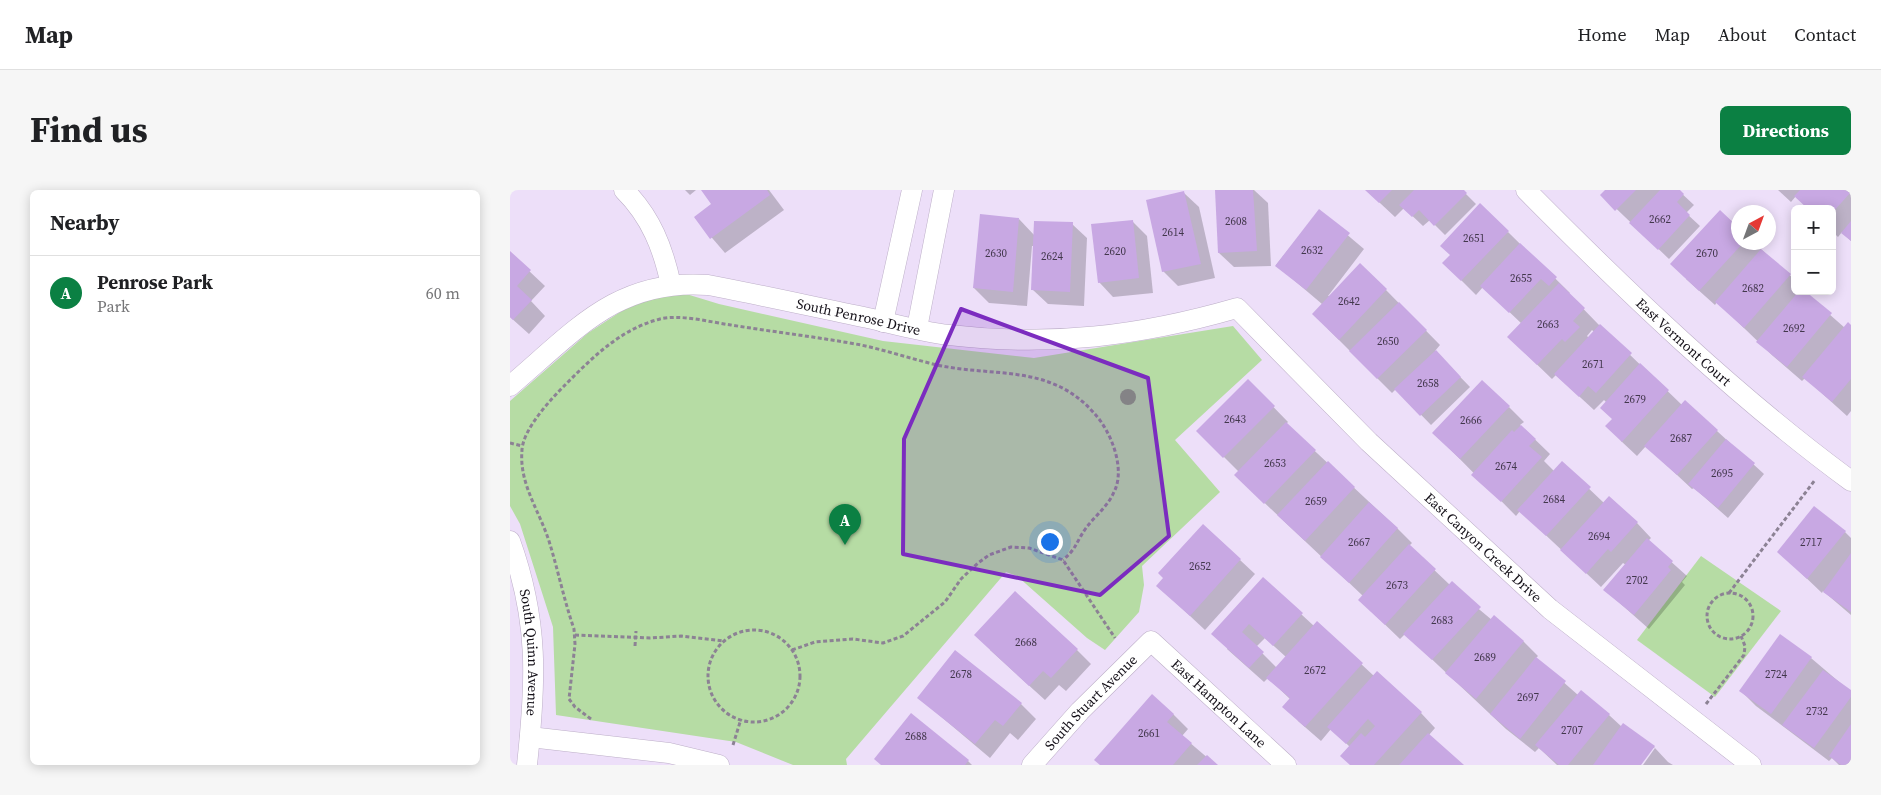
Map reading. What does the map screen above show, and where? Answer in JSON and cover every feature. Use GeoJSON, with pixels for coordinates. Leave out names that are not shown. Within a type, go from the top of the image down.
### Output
{"type":"FeatureCollection","features":[{"type":"Feature","properties":{"kind":"street"},"geometry":{"type":"LineString","coordinates":[[624,190],[644,213],[657,235],[666,260],[670,285]]}},
{"type":"Feature","properties":{"kind":"street"},"geometry":{"type":"LineString","coordinates":[[883,322],[912,190]]}},
{"type":"Feature","properties":{"kind":"street"},"geometry":{"type":"LineString","coordinates":[[917,328],[944,190]]}},
{"type":"Feature","properties":{"kind":"street","name":"East Vermont Court"},"geometry":{"type":"LineString","coordinates":[[1526,190],[1578,243],[1706,364],[1848,473]]}},
{"type":"Feature","properties":{"kind":"street","name":"South Penrose Drive"},"geometry":{"type":"LineString","coordinates":[[510,386],[587,320],[609,305],[639,292],[670,285],[708,285],[946,335],[995,340],[1044,341],[1142,332],[1237,308]]}},
{"type":"Feature","properties":{"kind":"street","name":"East Canyon Creek Drive"},"geometry":{"type":"LineString","coordinates":[[1237,308],[1369,442],[1550,609],[1751,765]]}},
{"type":"Feature","properties":{"kind":"street","name":"South Quinn Avenue"},"geometry":{"type":"LineString","coordinates":[[510,540],[526,593],[533,641],[535,680],[527,765]]}},
{"type":"Feature","properties":{"kind":"street","name":"South Stuart Avenue"},"geometry":{"type":"LineString","coordinates":[[1032,765],[1080,710],[1151,641]]}},
{"type":"Feature","properties":{"kind":"street","name":"East Hampton Lane"},"geometry":{"type":"LineString","coordinates":[[1151,641],[1286,765]]}},
{"type":"Feature","properties":{"kind":"street"},"geometry":{"type":"LineString","coordinates":[[530,736],[669,753],[719,765]]}},
{"type":"Feature","properties":{"kind":"path"},"geometry":{"type":"LineString","coordinates":[[591,719],[575,707],[569,699],[575,635],[549,542],[528,497],[522,463],[522,446],[523,441],[546,407],[596,354],[631,330],[663,318],[685,319],[835,341],[863,346],[941,366],[1030,375],[1069,391],[1096,415],[1110,437],[1116,455],[1118,478],[1116,491],[1083,532],[1074,550],[1063,560]]}},
{"type":"Feature","properties":{"kind":"path"},"geometry":{"type":"LineString","coordinates":[[510,443],[522,446]]}},
{"type":"Feature","properties":{"kind":"path"},"geometry":{"type":"LineString","coordinates":[[1729,592],[1819,475]]}},
{"type":"Feature","properties":{"kind":"path"},"geometry":{"type":"LineString","coordinates":[[792,650],[816,642],[846,639],[883,642],[903,636],[945,602],[961,579],[978,563],[1001,550],[1029,548],[1063,560],[1115,638]]}},
{"type":"Feature","properties":{"kind":"path"},"geometry":{"type":"LineString","coordinates":[[1729,592],[1743,597],[1752,609],[1752,625],[1741,636],[1726,639],[1712,630],[1708,624],[1707,616],[1711,602],[1722,594],[1729,592]]}},
{"type":"Feature","properties":{"kind":"path"},"geometry":{"type":"LineString","coordinates":[[752,630],[768,632],[782,639],[792,650],[798,663],[800,677],[797,691],[790,704],[780,714],[767,720],[752,722],[725,711],[714,699],[708,684],[708,668],[713,653],[723,641],[736,633],[752,630]]}},
{"type":"Feature","properties":{"kind":"path"},"geometry":{"type":"LineString","coordinates":[[635,646],[636,631]]}},
{"type":"Feature","properties":{"kind":"path"},"geometry":{"type":"LineString","coordinates":[[575,635],[635,638],[681,636],[723,641]]}},
{"type":"Feature","properties":{"kind":"path"},"geometry":{"type":"LineString","coordinates":[[1705,704],[1744,656],[1745,646],[1741,636]]}},
{"type":"Feature","properties":{"kind":"path"},"geometry":{"type":"LineString","coordinates":[[733,745],[741,719]]}},
{"type":"Feature","properties":{"kind":"highlighted area"},"geometry":{"type":"Polygon","coordinates":[[[961,309],[1148,378],[1169,536],[1100,595],[903,554],[904,439],[961,309]]]}},
{"type":"Feature","properties":{"kind":"green space"},"geometry":{"type":"Polygon","coordinates":[[[660,286],[719,304],[883,341],[1034,358],[1233,326],[1262,360],[1175,440],[1220,492],[1142,566],[1144,585],[1139,612],[1105,650],[1087,638],[1017,576],[1006,572],[846,759],[847,765],[793,765],[736,742],[556,715],[553,627],[520,524],[510,506],[510,401],[588,333],[660,286]]]}},
{"type":"Feature","properties":{"kind":"green space"},"geometry":{"type":"Polygon","coordinates":[[[1701,556],[1781,611],[1715,697],[1637,640],[1701,556]]]}},
{"type":"Feature","properties":{"kind":"building"},"geometry":{"type":"Polygon","coordinates":[[[701,190],[767,190],[770,195],[710,239],[694,217],[711,204],[701,190]]]}},
{"type":"Feature","properties":{"kind":"building"},"geometry":{"type":"Polygon","coordinates":[[[1215,190],[1253,190],[1257,251],[1218,253],[1215,190]]]}},
{"type":"Feature","properties":{"kind":"building"},"geometry":{"type":"Polygon","coordinates":[[[1365,190],[1392,190],[1379,203],[1365,190]]]}},
{"type":"Feature","properties":{"kind":"building"},"geometry":{"type":"Polygon","coordinates":[[[1414,190],[1464,190],[1467,193],[1434,226],[1419,210],[1412,217],[1399,205],[1414,190]]]}},
{"type":"Feature","properties":{"kind":"building"},"geometry":{"type":"Polygon","coordinates":[[[1605,190],[1636,190],[1615,211],[1600,195],[1605,190]]]}},
{"type":"Feature","properties":{"kind":"building"},"geometry":{"type":"Polygon","coordinates":[[[1660,190],[1680,190],[1684,194],[1677,202],[1690,215],[1658,250],[1629,223],[1660,190]]]}},
{"type":"Feature","properties":{"kind":"building"},"geometry":{"type":"Polygon","coordinates":[[[1800,190],[1851,190],[1836,209],[1836,205],[1804,205],[1794,196],[1800,190]]]}},
{"type":"Feature","properties":{"kind":"building"},"geometry":{"type":"Polygon","coordinates":[[[1184,191],[1201,264],[1162,272],[1146,200],[1184,191]]]}},
{"type":"Feature","properties":{"kind":"building"},"geometry":{"type":"Polygon","coordinates":[[[1480,203],[1509,231],[1461,281],[1442,263],[1450,255],[1440,246],[1480,203]]]}},
{"type":"Feature","properties":{"kind":"building"},"geometry":{"type":"Polygon","coordinates":[[[1319,209],[1350,233],[1306,290],[1275,266],[1319,209]]]}},
{"type":"Feature","properties":{"kind":"building"},"geometry":{"type":"Polygon","coordinates":[[[1720,210],[1731,220],[1731,250],[1737,250],[1699,291],[1670,264],[1720,210]]]}},
{"type":"Feature","properties":{"kind":"building"},"geometry":{"type":"Polygon","coordinates":[[[980,214],[1019,218],[1013,292],[973,288],[980,214]]]}},
{"type":"Feature","properties":{"kind":"building"},"geometry":{"type":"Polygon","coordinates":[[[1133,220],[1139,278],[1098,283],[1091,224],[1133,220]]]}},
{"type":"Feature","properties":{"kind":"building"},"geometry":{"type":"Polygon","coordinates":[[[1034,221],[1073,222],[1070,292],[1031,290],[1034,221]]]}},
{"type":"Feature","properties":{"kind":"building"},"geometry":{"type":"Polygon","coordinates":[[[1851,221],[1851,241],[1841,233],[1851,221]]]}},
{"type":"Feature","properties":{"kind":"building"},"geometry":{"type":"Polygon","coordinates":[[[1520,243],[1557,277],[1549,286],[1541,279],[1509,313],[1480,286],[1520,243]]]}},
{"type":"Feature","properties":{"kind":"building"},"geometry":{"type":"Polygon","coordinates":[[[1760,250],[1791,274],[1744,328],[1715,302],[1760,250]]]}},
{"type":"Feature","properties":{"kind":"building"},"geometry":{"type":"Polygon","coordinates":[[[510,251],[531,270],[517,286],[532,300],[513,320],[510,317],[510,251]]]}},
{"type":"Feature","properties":{"kind":"building"},"geometry":{"type":"Polygon","coordinates":[[[1360,263],[1387,289],[1339,340],[1312,314],[1360,263]]]}},
{"type":"Feature","properties":{"kind":"building"},"geometry":{"type":"Polygon","coordinates":[[[1559,283],[1585,308],[1573,321],[1580,327],[1565,342],[1562,339],[1537,365],[1507,337],[1559,283]]]}},
{"type":"Feature","properties":{"kind":"building"},"geometry":{"type":"Polygon","coordinates":[[[1796,295],[1810,295],[1832,313],[1787,367],[1756,342],[1796,295]]]}},
{"type":"Feature","properties":{"kind":"building"},"geometry":{"type":"Polygon","coordinates":[[[1399,302],[1427,330],[1377,379],[1349,351],[1399,302]]]}},
{"type":"Feature","properties":{"kind":"building"},"geometry":{"type":"Polygon","coordinates":[[[1848,322],[1851,325],[1851,379],[1832,402],[1802,377],[1848,322]]]}},
{"type":"Feature","properties":{"kind":"building"},"geometry":{"type":"Polygon","coordinates":[[[1600,324],[1632,353],[1596,393],[1588,386],[1579,397],[1554,374],[1600,324]]]}},
{"type":"Feature","properties":{"kind":"building"},"geometry":{"type":"Polygon","coordinates":[[[1436,350],[1461,377],[1420,416],[1394,389],[1436,350]]]}},
{"type":"Feature","properties":{"kind":"building"},"geometry":{"type":"Polygon","coordinates":[[[1640,363],[1669,390],[1622,442],[1605,426],[1612,419],[1600,408],[1640,363]]]}},
{"type":"Feature","properties":{"kind":"building"},"geometry":{"type":"Polygon","coordinates":[[[1248,379],[1275,406],[1223,458],[1196,431],[1248,379]]]}},
{"type":"Feature","properties":{"kind":"building"},"geometry":{"type":"Polygon","coordinates":[[[1482,380],[1510,406],[1460,459],[1432,433],[1482,380]]]}},
{"type":"Feature","properties":{"kind":"building"},"geometry":{"type":"Polygon","coordinates":[[[1685,400],[1718,430],[1677,475],[1644,446],[1685,400]]]}},
{"type":"Feature","properties":{"kind":"building"},"geometry":{"type":"Polygon","coordinates":[[[1286,422],[1316,450],[1264,504],[1234,475],[1286,422]]]}},
{"type":"Feature","properties":{"kind":"building"},"geometry":{"type":"Polygon","coordinates":[[[1521,425],[1536,439],[1529,446],[1542,457],[1501,502],[1471,475],[1512,430],[1514,432],[1521,425]]]}},
{"type":"Feature","properties":{"kind":"building"},"geometry":{"type":"Polygon","coordinates":[[[1726,439],[1755,463],[1718,508],[1688,484],[1726,439]]]}},
{"type":"Feature","properties":{"kind":"building"},"geometry":{"type":"Polygon","coordinates":[[[1328,461],[1355,487],[1305,541],[1277,515],[1328,461]]]}},
{"type":"Feature","properties":{"kind":"building"},"geometry":{"type":"Polygon","coordinates":[[[1562,461],[1591,487],[1546,536],[1517,510],[1562,461]]]}},
{"type":"Feature","properties":{"kind":"building"},"geometry":{"type":"Polygon","coordinates":[[[1609,496],[1638,522],[1611,552],[1608,549],[1586,574],[1560,550],[1609,496]]]}},
{"type":"Feature","properties":{"kind":"building"},"geometry":{"type":"Polygon","coordinates":[[[1369,502],[1398,528],[1349,583],[1320,557],[1369,502]]]}},
{"type":"Feature","properties":{"kind":"building"},"geometry":{"type":"Polygon","coordinates":[[[1814,506],[1846,531],[1807,579],[1777,552],[1814,506]]]}},
{"type":"Feature","properties":{"kind":"building"},"geometry":{"type":"Polygon","coordinates":[[[1203,524],[1241,559],[1190,616],[1156,586],[1163,578],[1158,573],[1203,524]]]}},
{"type":"Feature","properties":{"kind":"building"},"geometry":{"type":"Polygon","coordinates":[[[1647,538],[1673,561],[1668,567],[1671,570],[1634,615],[1603,590],[1647,538]]]}},
{"type":"Feature","properties":{"kind":"building"},"geometry":{"type":"Polygon","coordinates":[[[1409,544],[1436,569],[1385,625],[1358,600],[1409,544]]]}},
{"type":"Feature","properties":{"kind":"building"},"geometry":{"type":"Polygon","coordinates":[[[1851,553],[1851,612],[1823,592],[1851,553]]]}},
{"type":"Feature","properties":{"kind":"building"},"geometry":{"type":"Polygon","coordinates":[[[1263,577],[1303,613],[1273,646],[1249,624],[1242,632],[1264,652],[1249,668],[1211,634],[1263,577]]]}},
{"type":"Feature","properties":{"kind":"building"},"geometry":{"type":"Polygon","coordinates":[[[1452,581],[1481,607],[1432,660],[1403,634],[1452,581]]]}},
{"type":"Feature","properties":{"kind":"building"},"geometry":{"type":"Polygon","coordinates":[[[1015,591],[1078,649],[1051,678],[1043,671],[1029,686],[974,635],[1015,591]]]}},
{"type":"Feature","properties":{"kind":"building"},"geometry":{"type":"Polygon","coordinates":[[[1494,615],[1524,641],[1476,699],[1445,673],[1494,615]]]}},
{"type":"Feature","properties":{"kind":"building"},"geometry":{"type":"Polygon","coordinates":[[[1317,621],[1363,663],[1305,727],[1282,707],[1290,698],[1266,678],[1317,621]]]}},
{"type":"Feature","properties":{"kind":"building"},"geometry":{"type":"Polygon","coordinates":[[[1780,634],[1812,657],[1771,714],[1739,691],[1780,634]]]}},
{"type":"Feature","properties":{"kind":"building"},"geometry":{"type":"Polygon","coordinates":[[[955,650],[1022,703],[1003,726],[995,720],[975,744],[917,698],[955,650]]]}},
{"type":"Feature","properties":{"kind":"building"},"geometry":{"type":"Polygon","coordinates":[[[1536,657],[1566,681],[1520,739],[1490,714],[1536,657]]]}},
{"type":"Feature","properties":{"kind":"building"},"geometry":{"type":"Polygon","coordinates":[[[1823,670],[1851,690],[1851,697],[1814,748],[1782,725],[1823,670]]]}},
{"type":"Feature","properties":{"kind":"building"},"geometry":{"type":"Polygon","coordinates":[[[1377,671],[1422,712],[1374,765],[1350,765],[1340,756],[1361,733],[1365,737],[1375,726],[1368,719],[1346,744],[1327,727],[1377,671]]]}},
{"type":"Feature","properties":{"kind":"building"},"geometry":{"type":"Polygon","coordinates":[[[1581,690],[1610,714],[1568,765],[1559,765],[1535,745],[1581,690]]]}},
{"type":"Feature","properties":{"kind":"building"},"geometry":{"type":"Polygon","coordinates":[[[1152,694],[1174,714],[1167,722],[1192,743],[1173,765],[1100,765],[1094,760],[1152,694]]]}},
{"type":"Feature","properties":{"kind":"building"},"geometry":{"type":"Polygon","coordinates":[[[911,713],[969,760],[965,765],[881,765],[874,759],[911,713]]]}},
{"type":"Feature","properties":{"kind":"building"},"geometry":{"type":"Polygon","coordinates":[[[1623,723],[1655,746],[1641,765],[1593,765],[1623,723]]]}},
{"type":"Feature","properties":{"kind":"building"},"geometry":{"type":"Polygon","coordinates":[[[1851,724],[1851,765],[1841,765],[1829,756],[1851,724]]]}},
{"type":"Feature","properties":{"kind":"building"},"geometry":{"type":"Polygon","coordinates":[[[1428,733],[1464,765],[1399,765],[1428,733]]]}},
{"type":"Feature","properties":{"kind":"building"},"geometry":{"type":"Polygon","coordinates":[[[1207,755],[1218,765],[1197,765],[1207,755]]]}},
{"type":"Feature","properties":{"kind":"place","name":"Penrose Park"},"geometry":{"type":"Point","coordinates":[845,545]}}]}
